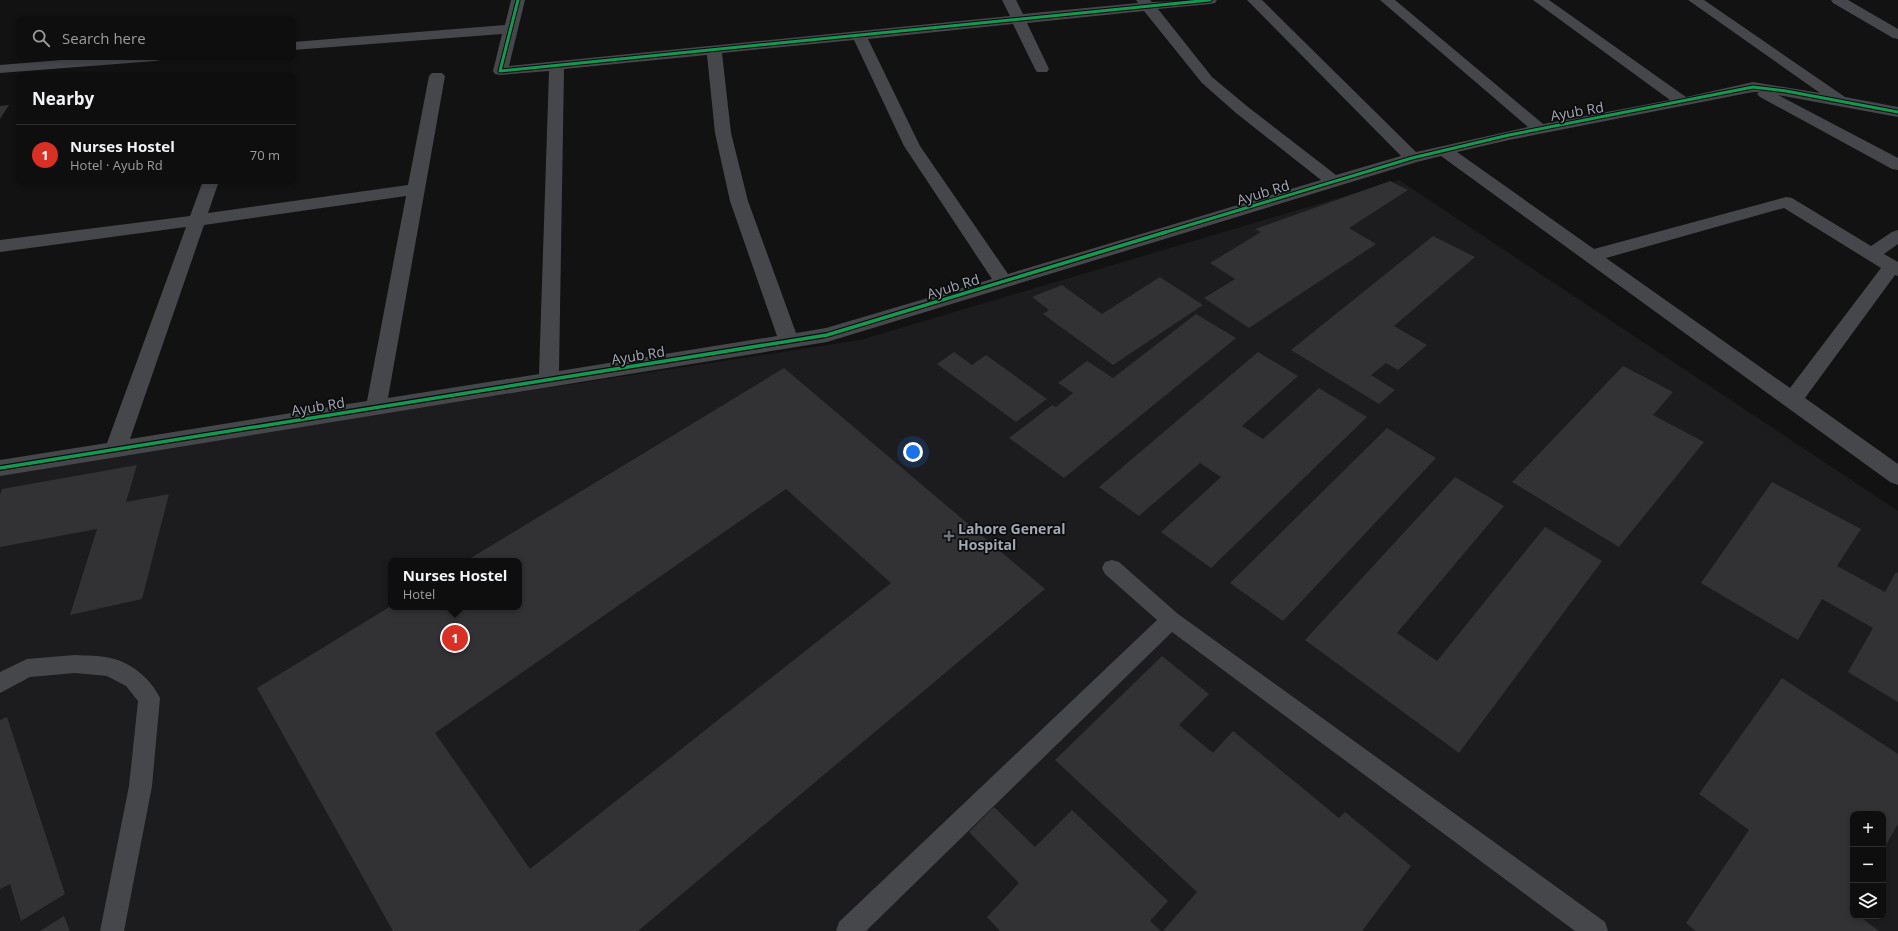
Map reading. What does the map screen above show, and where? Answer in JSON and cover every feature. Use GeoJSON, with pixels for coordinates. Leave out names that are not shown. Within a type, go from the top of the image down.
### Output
{"type":"FeatureCollection","features":[{"type":"Feature","properties":{"kind":"street"},"geometry":{"type":"LineString","coordinates":[[518,0],[500,70],[1019,19],[1145,3],[1210,0]]}},
{"type":"Feature","properties":{"kind":"street"},"geometry":{"type":"LineString","coordinates":[[1009,0],[1042,69]]}},
{"type":"Feature","properties":{"kind":"street"},"geometry":{"type":"LineString","coordinates":[[1254,0],[1412,158]]}},
{"type":"Feature","properties":{"kind":"street"},"geometry":{"type":"LineString","coordinates":[[1387,0],[1540,129]]}},
{"type":"Feature","properties":{"kind":"street"},"geometry":{"type":"LineString","coordinates":[[1540,0],[1683,102]]}},
{"type":"Feature","properties":{"kind":"street"},"geometry":{"type":"LineString","coordinates":[[1695,0],[1845,104]]}},
{"type":"Feature","properties":{"kind":"street"},"geometry":{"type":"LineString","coordinates":[[1838,0],[1898,35]]}},
{"type":"Feature","properties":{"kind":"street"},"geometry":{"type":"LineString","coordinates":[[1145,3],[1207,80],[1242,110],[1334,182]]}},
{"type":"Feature","properties":{"kind":"street"},"geometry":{"type":"LineString","coordinates":[[296,46],[511,29]]}},
{"type":"Feature","properties":{"kind":"street"},"geometry":{"type":"LineString","coordinates":[[859,35],[912,146],[1004,282]]}},
{"type":"Feature","properties":{"kind":"street"},"geometry":{"type":"LineString","coordinates":[[714,49],[723,133],[739,201],[789,342]]}},
{"type":"Feature","properties":{"kind":"street"},"geometry":{"type":"LineString","coordinates":[[0,69],[116,60]]}},
{"type":"Feature","properties":{"kind":"street"},"geometry":{"type":"LineString","coordinates":[[549,380],[557,65]]}},
{"type":"Feature","properties":{"kind":"street"},"geometry":{"type":"LineString","coordinates":[[376,408],[437,76]]}},
{"type":"Feature","properties":{"kind":"street"},"geometry":{"type":"LineString","coordinates":[[1753,88],[1898,165]]}},
{"type":"Feature","properties":{"kind":"street","name":"Ayub Rd"},"geometry":{"type":"LineString","coordinates":[[0,468],[827,336],[1412,158],[1540,129],[1753,88],[1786,91],[1845,104],[1898,112]]}},
{"type":"Feature","properties":{"kind":"street"},"geometry":{"type":"LineString","coordinates":[[1443,150],[1898,476]]}},
{"type":"Feature","properties":{"kind":"street"},"geometry":{"type":"LineString","coordinates":[[115,450],[210,184]]}},
{"type":"Feature","properties":{"kind":"street"},"geometry":{"type":"LineString","coordinates":[[0,246],[416,189]]}},
{"type":"Feature","properties":{"kind":"street"},"geometry":{"type":"LineString","coordinates":[[1590,256],[1786,202],[1895,268],[1792,400]]}},
{"type":"Feature","properties":{"kind":"street"},"geometry":{"type":"LineString","coordinates":[[1871,254],[1898,236]]}},
{"type":"Feature","properties":{"kind":"lane"},"geometry":{"type":"LineString","coordinates":[[1112,568],[1172,620],[1596,931]]}},
{"type":"Feature","properties":{"kind":"lane"},"geometry":{"type":"LineString","coordinates":[[848,931],[1172,620]]}},
{"type":"Feature","properties":{"kind":"lane"},"geometry":{"type":"LineString","coordinates":[[0,676],[27,668],[75,664],[110,668],[132,679],[149,698],[148,724],[143,767],[112,931]]}},
{"type":"Feature","properties":{"kind":"lane"},"geometry":{"type":"LineString","coordinates":[[0,683],[27,668]]}},
{"type":"Feature","properties":{"kind":"shaded area","name":"Lahore General Hospital"},"geometry":{"type":"Polygon","coordinates":[[[1399,180],[1898,511],[1898,931],[0,931],[0,472],[860,340],[1399,180]]]}},
{"type":"Feature","properties":{"kind":"building"},"geometry":{"type":"Polygon","coordinates":[[[9,105],[0,119],[0,106],[9,105]]]}},
{"type":"Feature","properties":{"kind":"building"},"geometry":{"type":"Polygon","coordinates":[[[1390,181],[1408,190],[1349,228],[1376,244],[1249,328],[1204,298],[1235,279],[1210,263],[1261,232],[1255,229],[1390,181]]]}},
{"type":"Feature","properties":{"kind":"building"},"geometry":{"type":"Polygon","coordinates":[[[1433,236],[1475,257],[1394,326],[1427,345],[1398,370],[1386,363],[1371,375],[1395,390],[1379,404],[1291,350],[1433,236]]]}},
{"type":"Feature","properties":{"kind":"building"},"geometry":{"type":"Polygon","coordinates":[[[1160,277],[1203,305],[1113,365],[1043,314],[1049,310],[1032,297],[1062,285],[1102,314],[1160,277]]]}},
{"type":"Feature","properties":{"kind":"building"},"geometry":{"type":"Polygon","coordinates":[[[1196,314],[1236,338],[1064,478],[1009,438],[1052,405],[1056,407],[1073,393],[1058,383],[1087,361],[1113,378],[1196,314]]]}},
{"type":"Feature","properties":{"kind":"building"},"geometry":{"type":"Polygon","coordinates":[[[954,352],[972,365],[986,355],[1047,399],[1016,422],[937,364],[954,352]]]}},
{"type":"Feature","properties":{"kind":"building"},"geometry":{"type":"Polygon","coordinates":[[[1258,352],[1298,376],[1242,426],[1263,439],[1319,388],[1367,417],[1211,568],[1161,532],[1221,477],[1200,463],[1139,516],[1099,487],[1258,352]]]}},
{"type":"Feature","properties":{"kind":"building"},"geometry":{"type":"Polygon","coordinates":[[[1623,366],[1673,392],[1653,415],[1704,442],[1619,547],[1512,482],[1623,366]]]}},
{"type":"Feature","properties":{"kind":"building"},"geometry":{"type":"Polygon","coordinates":[[[784,368],[1045,589],[638,931],[393,931],[257,688],[388,608],[388,610],[522,610],[522,558],[471,558],[784,368]],[[786,489],[435,733],[530,869],[891,583],[786,489]]]}},
{"type":"Feature","properties":{"kind":"building"},"geometry":{"type":"Polygon","coordinates":[[[1387,428],[1436,458],[1283,621],[1230,583],[1387,428]]]}},
{"type":"Feature","properties":{"kind":"building"},"geometry":{"type":"Polygon","coordinates":[[[137,465],[126,502],[169,494],[142,599],[70,615],[97,529],[0,547],[0,495],[2,489],[137,465]]]}},
{"type":"Feature","properties":{"kind":"building"},"geometry":{"type":"Polygon","coordinates":[[[1455,477],[1504,506],[1397,633],[1437,661],[1545,527],[1602,561],[1459,753],[1305,640],[1455,477]]]}},
{"type":"Feature","properties":{"kind":"building"},"geometry":{"type":"Polygon","coordinates":[[[1772,482],[1861,529],[1837,566],[1885,592],[1896,572],[1898,573],[1898,702],[1848,672],[1873,628],[1822,599],[1798,640],[1701,583],[1772,482]]]}},
{"type":"Feature","properties":{"kind":"building"},"geometry":{"type":"Polygon","coordinates":[[[1162,656],[1209,694],[1179,725],[1213,753],[1233,731],[1339,818],[1345,812],[1411,866],[1362,931],[1163,931],[1197,892],[1055,760],[1162,656]]]}},
{"type":"Feature","properties":{"kind":"building"},"geometry":{"type":"Polygon","coordinates":[[[1782,678],[1898,754],[1898,824],[1886,845],[1886,811],[1850,811],[1850,919],[1863,919],[1879,931],[1696,931],[1686,923],[1749,830],[1699,794],[1782,678]]]}},
{"type":"Feature","properties":{"kind":"building"},"geometry":{"type":"Polygon","coordinates":[[[7,717],[65,894],[21,921],[10,884],[0,889],[0,720],[7,717]]]}},
{"type":"Feature","properties":{"kind":"building"},"geometry":{"type":"Polygon","coordinates":[[[994,807],[1035,847],[1072,810],[1168,901],[1150,921],[1161,931],[1000,931],[987,917],[1019,883],[969,832],[994,807]]]}},
{"type":"Feature","properties":{"kind":"building"},"geometry":{"type":"Polygon","coordinates":[[[64,916],[70,931],[40,931],[64,916]]]}},
{"type":"Feature","properties":{"kind":"cycle path"},"geometry":{"type":"LineString","coordinates":[[518,0],[500,71],[1210,0]]}},
{"type":"Feature","properties":{"kind":"cycle path"},"geometry":{"type":"LineString","coordinates":[[0,468],[827,335],[1412,158],[1509,135],[1683,102],[1753,87],[1786,91],[1898,112]]}},
{"type":"Feature","properties":{"kind":"place","name":"Lahore General Hospital"},"geometry":{"type":"Point","coordinates":[949,536]}},
{"type":"Feature","properties":{"kind":"place","name":"Nurses Hostel"},"geometry":{"type":"Point","coordinates":[455,638]}}]}
